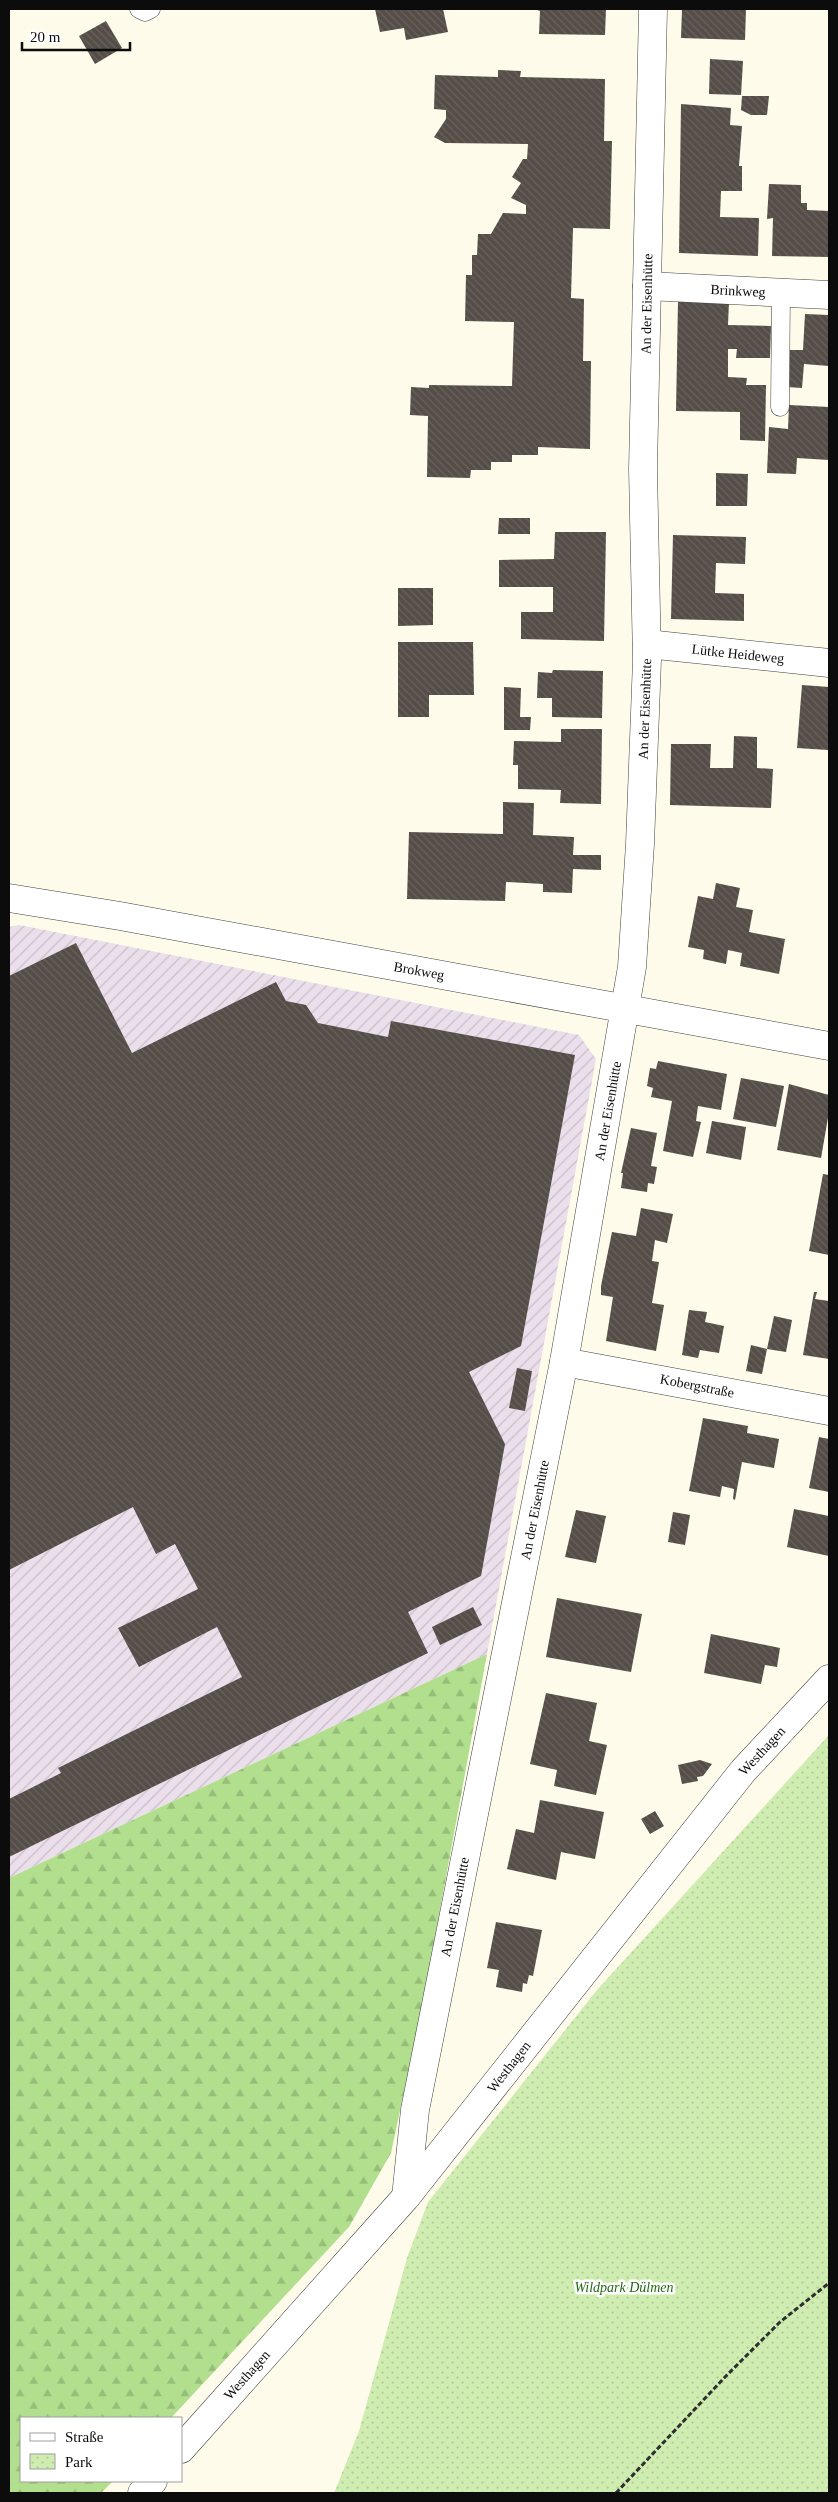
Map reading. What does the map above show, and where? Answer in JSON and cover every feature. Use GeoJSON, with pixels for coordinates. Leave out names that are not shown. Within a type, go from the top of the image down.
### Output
{"type":"FeatureCollection","features":[{"type":"Feature","properties":{"kind":"street","name":"An der Eisenhütte"},"geometry":{"type":"LineString","coordinates":[[406,2197],[415,2110],[564,1362],[632,966],[640,844],[647,644],[644,469],[653,9]]}},
{"type":"Feature","properties":{"kind":"street","name":"Brinkweg"},"geometry":{"type":"LineString","coordinates":[[647,286],[829,295]]}},
{"type":"Feature","properties":{"kind":"street","name":"Lütke Heideweg"},"geometry":{"type":"LineString","coordinates":[[647,644],[829,663]]}},
{"type":"Feature","properties":{"kind":"street","name":"Brokweg"},"geometry":{"type":"LineString","coordinates":[[9,898],[120,916],[829,1046]]}},
{"type":"Feature","properties":{"kind":"street","name":"Kobergstraße"},"geometry":{"type":"LineString","coordinates":[[564,1362],[829,1411]]}},
{"type":"Feature","properties":{"kind":"street","name":"Westhagen"},"geometry":{"type":"LineString","coordinates":[[182,2448],[406,2197],[743,1771],[829,1679]]}},
{"type":"Feature","properties":{"kind":"street"},"geometry":{"type":"LineString","coordinates":[[142,2493],[152,2482]]}},
{"type":"Feature","properties":{"kind":"lane"},"geometry":{"type":"LineString","coordinates":[[139,9],[145,12],[151,9]]}},
{"type":"Feature","properties":{"kind":"lane"},"geometry":{"type":"LineString","coordinates":[[780,293],[780,407]]}},
{"type":"Feature","properties":{"kind":"path"},"geometry":{"type":"LineString","coordinates":[[616,2493],[766,2336],[829,2283]]}},
{"type":"Feature","properties":{"kind":"shaded area"},"geometry":{"type":"Polygon","coordinates":[[[19,925],[579,1035],[596,1059],[487,1654],[9,1878],[9,927],[19,925]]]}},
{"type":"Feature","properties":{"kind":"green space"},"geometry":{"type":"Polygon","coordinates":[[[487,1654],[423,2002],[391,2153],[349,2227],[172,2417],[20,2417],[20,2482],[112,2482],[101,2493],[9,2493],[9,1878],[487,1654]]]}},
{"type":"Feature","properties":{"kind":"green space","name":"Wildpark Dülmen"},"geometry":{"type":"Polygon","coordinates":[[[829,1735],[829,2493],[334,2493],[359,2431],[407,2258],[428,2202],[597,1990],[829,1735]]]}},
{"type":"Feature","properties":{"kind":"building"},"geometry":{"type":"Polygon","coordinates":[[[375,9],[443,9],[448,32],[406,40],[404,28],[380,32],[375,9]]]}},
{"type":"Feature","properties":{"kind":"building"},"geometry":{"type":"Polygon","coordinates":[[[535,9],[606,9],[605,35],[539,34],[540,11],[535,9]]]}},
{"type":"Feature","properties":{"kind":"building"},"geometry":{"type":"Polygon","coordinates":[[[682,9],[746,9],[745,40],[681,38],[682,9]]]}},
{"type":"Feature","properties":{"kind":"building"},"geometry":{"type":"Polygon","coordinates":[[[106,21],[122,48],[95,64],[79,36],[106,21]]]}},
{"type":"Feature","properties":{"kind":"building"},"geometry":{"type":"Polygon","coordinates":[[[710,59],[743,61],[741,95],[709,94],[710,59]]]}},
{"type":"Feature","properties":{"kind":"building"},"geometry":{"type":"Polygon","coordinates":[[[498,70],[521,71],[520,77],[605,79],[604,141],[612,141],[610,229],[573,228],[571,298],[584,299],[583,361],[591,361],[590,449],[538,447],[538,455],[512,455],[512,462],[491,462],[491,470],[471,470],[470,478],[427,477],[428,416],[410,415],[411,387],[429,388],[429,385],[512,386],[514,322],[465,321],[466,275],[472,275],[472,255],[477,255],[478,234],[491,234],[503,213],[526,214],[526,205],[511,198],[521,183],[512,177],[523,159],[527,159],[528,144],[445,143],[434,137],[446,119],[446,110],[434,109],[435,75],[498,77],[498,70]]]}},
{"type":"Feature","properties":{"kind":"building"},"geometry":{"type":"Polygon","coordinates":[[[742,96],[769,96],[767,115],[751,115],[741,110],[742,96]]]}},
{"type":"Feature","properties":{"kind":"building"},"geometry":{"type":"Polygon","coordinates":[[[681,104],[731,108],[730,125],[742,126],[739,166],[742,166],[742,191],[721,191],[720,217],[759,218],[758,256],[679,253],[681,104]]]}},
{"type":"Feature","properties":{"kind":"building"},"geometry":{"type":"Polygon","coordinates":[[[769,184],[801,185],[801,203],[807,203],[807,210],[829,211],[829,257],[772,256],[773,218],[767,219],[769,184]]]}},
{"type":"Feature","properties":{"kind":"building"},"geometry":{"type":"Polygon","coordinates":[[[678,301],[729,302],[728,325],[771,326],[770,358],[736,358],[737,349],[728,349],[728,377],[747,378],[746,385],[766,385],[765,441],[740,440],[740,412],[676,411],[678,301]]]}},
{"type":"Feature","properties":{"kind":"building"},"geometry":{"type":"Polygon","coordinates":[[[805,314],[829,315],[829,366],[804,364],[802,388],[786,387],[786,350],[803,350],[805,314]]]}},
{"type":"Feature","properties":{"kind":"building"},"geometry":{"type":"Polygon","coordinates":[[[789,405],[829,407],[829,460],[797,458],[796,474],[767,473],[769,427],[788,429],[789,405]]]}},
{"type":"Feature","properties":{"kind":"building"},"geometry":{"type":"Polygon","coordinates":[[[716,473],[748,474],[747,506],[716,506],[716,473]]]}},
{"type":"Feature","properties":{"kind":"building"},"geometry":{"type":"Polygon","coordinates":[[[499,518],[530,518],[530,534],[498,534],[499,518]]]}},
{"type":"Feature","properties":{"kind":"building"},"geometry":{"type":"Polygon","coordinates":[[[555,532],[606,532],[604,641],[521,639],[521,612],[553,612],[553,587],[499,587],[499,560],[554,559],[555,532]]]}},
{"type":"Feature","properties":{"kind":"building"},"geometry":{"type":"Polygon","coordinates":[[[673,535],[746,537],[745,564],[716,563],[715,593],[744,594],[744,621],[671,619],[673,535]]]}},
{"type":"Feature","properties":{"kind":"building"},"geometry":{"type":"Polygon","coordinates":[[[398,588],[433,588],[433,625],[398,626],[398,588]]]}},
{"type":"Feature","properties":{"kind":"building"},"geometry":{"type":"Polygon","coordinates":[[[398,642],[473,642],[474,695],[429,695],[429,717],[398,717],[398,642]]]}},
{"type":"Feature","properties":{"kind":"building"},"geometry":{"type":"Polygon","coordinates":[[[553,670],[603,671],[602,718],[552,717],[552,698],[537,698],[538,672],[552,673],[553,670]]]}},
{"type":"Feature","properties":{"kind":"building"},"geometry":{"type":"Polygon","coordinates":[[[802,685],[829,687],[828,750],[797,748],[802,685]]]}},
{"type":"Feature","properties":{"kind":"building"},"geometry":{"type":"Polygon","coordinates":[[[504,687],[521,688],[520,717],[531,717],[530,730],[504,730],[504,687]]]}},
{"type":"Feature","properties":{"kind":"building"},"geometry":{"type":"Polygon","coordinates":[[[561,729],[602,729],[601,804],[560,803],[561,790],[518,789],[518,765],[513,765],[514,741],[561,742],[561,729]]]}},
{"type":"Feature","properties":{"kind":"building"},"geometry":{"type":"Polygon","coordinates":[[[734,736],[757,737],[757,768],[773,769],[771,808],[670,805],[671,744],[711,744],[710,768],[733,768],[734,736]]]}},
{"type":"Feature","properties":{"kind":"building"},"geometry":{"type":"Polygon","coordinates":[[[503,802],[534,803],[533,835],[574,837],[573,855],[601,855],[601,870],[573,869],[572,893],[543,892],[543,884],[506,882],[505,901],[407,899],[409,832],[503,834],[503,802]]]}},
{"type":"Feature","properties":{"kind":"building"},"geometry":{"type":"Polygon","coordinates":[[[716,883],[740,888],[736,907],[753,910],[749,932],[785,939],[779,974],[740,966],[742,953],[728,950],[726,964],[703,959],[704,950],[688,947],[698,896],[713,899],[716,883]]]}},
{"type":"Feature","properties":{"kind":"building"},"geometry":{"type":"Polygon","coordinates":[[[76,943],[132,1053],[276,982],[286,1001],[306,1005],[318,1023],[388,1037],[391,1021],[575,1055],[521,1346],[469,1372],[505,1444],[481,1576],[408,1612],[428,1653],[9,1857],[9,1799],[61,1773],[58,1768],[242,1677],[217,1627],[139,1667],[118,1628],[198,1589],[175,1544],[156,1554],[133,1507],[9,1570],[9,976],[76,943]]]}},
{"type":"Feature","properties":{"kind":"building"},"geometry":{"type":"Polygon","coordinates":[[[658,1061],[727,1074],[721,1110],[698,1106],[696,1121],[701,1122],[693,1157],[663,1151],[672,1101],[651,1097],[653,1088],[647,1086],[650,1068],[656,1069],[658,1061]]]}},
{"type":"Feature","properties":{"kind":"building"},"geometry":{"type":"Polygon","coordinates":[[[741,1078],[784,1086],[776,1127],[733,1119],[741,1078]]]}},
{"type":"Feature","properties":{"kind":"building"},"geometry":{"type":"Polygon","coordinates":[[[789,1084],[829,1095],[829,1112],[821,1158],[777,1150],[789,1084]]]}},
{"type":"Feature","properties":{"kind":"building"},"geometry":{"type":"Polygon","coordinates":[[[712,1121],[746,1127],[741,1160],[706,1153],[712,1121]]]}},
{"type":"Feature","properties":{"kind":"building"},"geometry":{"type":"Polygon","coordinates":[[[631,1128],[657,1133],[651,1166],[657,1167],[654,1184],[648,1183],[647,1192],[621,1188],[623,1173],[621,1173],[631,1128]]]}},
{"type":"Feature","properties":{"kind":"building"},"geometry":{"type":"Polygon","coordinates":[[[823,1174],[829,1175],[829,1255],[809,1251],[823,1174]]]}},
{"type":"Feature","properties":{"kind":"building"},"geometry":{"type":"Polygon","coordinates":[[[641,1208],[673,1214],[667,1243],[655,1240],[652,1261],[659,1262],[652,1303],[664,1305],[656,1351],[606,1341],[613,1297],[601,1295],[601,1286],[612,1232],[636,1236],[641,1208]]]}},
{"type":"Feature","properties":{"kind":"building"},"geometry":{"type":"Polygon","coordinates":[[[814,1292],[817,1292],[815,1299],[829,1301],[829,1359],[803,1355],[814,1292]]]}},
{"type":"Feature","properties":{"kind":"building"},"geometry":{"type":"Polygon","coordinates":[[[689,1310],[707,1312],[705,1322],[724,1326],[719,1353],[700,1350],[698,1358],[682,1355],[689,1310]]]}},
{"type":"Feature","properties":{"kind":"building"},"geometry":{"type":"Polygon","coordinates":[[[774,1316],[792,1320],[786,1352],[767,1349],[774,1316]]]}},
{"type":"Feature","properties":{"kind":"building"},"geometry":{"type":"Polygon","coordinates":[[[751,1345],[767,1349],[762,1374],[746,1371],[751,1345]]]}},
{"type":"Feature","properties":{"kind":"building"},"geometry":{"type":"Polygon","coordinates":[[[517,1368],[532,1371],[525,1411],[509,1408],[517,1368]]]}},
{"type":"Feature","properties":{"kind":"building"},"geometry":{"type":"Polygon","coordinates":[[[703,1418],[748,1426],[747,1433],[779,1439],[774,1468],[742,1462],[735,1500],[733,1499],[734,1489],[722,1486],[720,1497],[689,1491],[703,1418]]]}},
{"type":"Feature","properties":{"kind":"building"},"geometry":{"type":"Polygon","coordinates":[[[819,1437],[829,1439],[829,1492],[809,1488],[819,1437]]]}},
{"type":"Feature","properties":{"kind":"building"},"geometry":{"type":"Polygon","coordinates":[[[794,1509],[829,1516],[829,1556],[787,1547],[794,1509]]]}},
{"type":"Feature","properties":{"kind":"building"},"geometry":{"type":"Polygon","coordinates":[[[576,1510],[606,1516],[596,1563],[565,1557],[576,1510]]]}},
{"type":"Feature","properties":{"kind":"building"},"geometry":{"type":"Polygon","coordinates":[[[673,1512],[690,1515],[685,1545],[668,1542],[673,1512]]]}},
{"type":"Feature","properties":{"kind":"building"},"geometry":{"type":"Polygon","coordinates":[[[557,1598],[642,1614],[631,1672],[546,1657],[557,1598]]]}},
{"type":"Feature","properties":{"kind":"building"},"geometry":{"type":"Polygon","coordinates":[[[473,1607],[482,1625],[440,1645],[432,1627],[473,1607]]]}},
{"type":"Feature","properties":{"kind":"building"},"geometry":{"type":"Polygon","coordinates":[[[711,1634],[780,1648],[777,1667],[765,1665],[761,1684],[704,1673],[711,1634]]]}},
{"type":"Feature","properties":{"kind":"building"},"geometry":{"type":"Polygon","coordinates":[[[546,1693],[597,1703],[589,1741],[607,1745],[596,1795],[554,1786],[557,1770],[530,1764],[546,1693]]]}},
{"type":"Feature","properties":{"kind":"building"},"geometry":{"type":"Polygon","coordinates":[[[700,1760],[712,1764],[703,1776],[697,1777],[698,1781],[682,1784],[678,1765],[700,1760]]]}},
{"type":"Feature","properties":{"kind":"building"},"geometry":{"type":"Polygon","coordinates":[[[540,1800],[604,1812],[595,1859],[561,1852],[556,1880],[507,1869],[516,1829],[534,1833],[540,1800]]]}},
{"type":"Feature","properties":{"kind":"building"},"geometry":{"type":"Polygon","coordinates":[[[655,1811],[664,1826],[650,1834],[641,1819],[655,1811]]]}},
{"type":"Feature","properties":{"kind":"building"},"geometry":{"type":"Polygon","coordinates":[[[496,1922],[542,1930],[533,1976],[529,1975],[527,1984],[523,1983],[522,1992],[496,1987],[499,1970],[487,1968],[496,1922]]]}}]}
